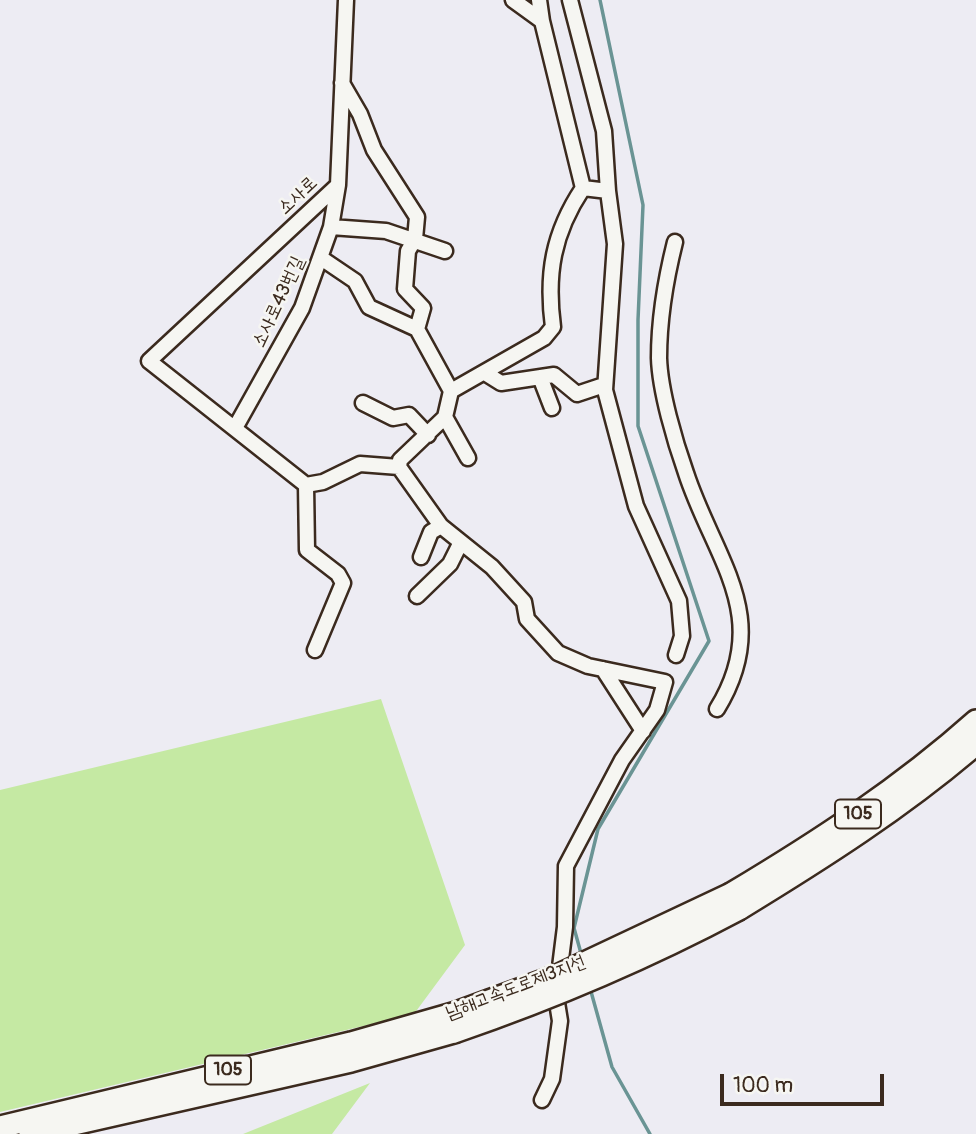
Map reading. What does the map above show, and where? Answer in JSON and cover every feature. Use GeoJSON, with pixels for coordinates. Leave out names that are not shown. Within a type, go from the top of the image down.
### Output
{"type":"FeatureCollection","features":[{"type":"Feature","properties":{"kind":"highway","name":"남해고속도로제3지선"},"geometry":{"type":"LineString","coordinates":[[0,1128],[351,1043],[455,1022],[576,988],[656,953],[735,902],[861,812],[976,721]]}},
{"type":"Feature","properties":{"kind":"highway","name":"남해고속도로제3지선"},"geometry":{"type":"LineString","coordinates":[[735,902],[823,858],[915,793],[976,744]]}},
{"type":"Feature","properties":{"kind":"highway","name":"남해고속도로제3지선"},"geometry":{"type":"LineString","coordinates":[[28,1134],[351,1061],[455,1022]]}},
{"type":"Feature","properties":{"kind":"street","name":"소사로"},"geometry":{"type":"LineString","coordinates":[[235,428],[149,361],[338,185],[346,0]]}},
{"type":"Feature","properties":{"kind":"street"},"geometry":{"type":"LineString","coordinates":[[513,0],[542,21]]}},
{"type":"Feature","properties":{"kind":"street"},"geometry":{"type":"LineString","coordinates":[[451,391],[544,338],[553,327],[548,291],[556,237],[583,188],[539,0]]}},
{"type":"Feature","properties":{"kind":"street"},"geometry":{"type":"LineString","coordinates":[[570,0],[604,131],[615,244],[604,385],[636,506],[679,601],[682,636],[676,655]]}},
{"type":"Feature","properties":{"kind":"street"},"geometry":{"type":"LineString","coordinates":[[341,82],[360,114],[374,150],[417,217],[415,239],[408,251],[405,289],[423,307],[417,329]]}},
{"type":"Feature","properties":{"kind":"street","name":"소사로43번길"},"geometry":{"type":"LineString","coordinates":[[235,428],[302,308],[331,227],[338,185]]}},
{"type":"Feature","properties":{"kind":"street"},"geometry":{"type":"LineString","coordinates":[[583,188],[608,191]]}},
{"type":"Feature","properties":{"kind":"street"},"geometry":{"type":"LineString","coordinates":[[331,227],[386,231],[445,251]]}},
{"type":"Feature","properties":{"kind":"street"},"geometry":{"type":"LineString","coordinates":[[675,242],[669,265],[659,359],[686,474],[737,596],[739,662],[730,687],[717,709]]}},
{"type":"Feature","properties":{"kind":"street"},"geometry":{"type":"LineString","coordinates":[[321,258],[355,281],[369,307],[417,329],[451,391],[445,416],[400,460],[399,467],[441,526],[460,544],[492,567],[524,602],[527,619],[558,653],[588,666],[665,682],[657,710],[622,760],[566,866],[565,927],[560,967],[554,984],[560,1021],[552,1079],[542,1100]]}},
{"type":"Feature","properties":{"kind":"street"},"geometry":{"type":"LineString","coordinates":[[485,373],[501,383],[554,375],[577,394],[604,385]]}},
{"type":"Feature","properties":{"kind":"street"},"geometry":{"type":"LineString","coordinates":[[540,377],[552,408]]}},
{"type":"Feature","properties":{"kind":"street"},"geometry":{"type":"LineString","coordinates":[[362,403],[393,418],[409,415],[428,435]]}},
{"type":"Feature","properties":{"kind":"street"},"geometry":{"type":"LineString","coordinates":[[445,416],[468,458]]}},
{"type":"Feature","properties":{"kind":"street"},"geometry":{"type":"LineString","coordinates":[[235,428],[306,485],[323,482],[360,464],[399,467]]}},
{"type":"Feature","properties":{"kind":"street"},"geometry":{"type":"LineString","coordinates":[[306,485],[307,550],[338,575],[343,583],[315,650]]}},
{"type":"Feature","properties":{"kind":"street"},"geometry":{"type":"LineString","coordinates":[[421,557],[431,532],[441,526]]}},
{"type":"Feature","properties":{"kind":"street"},"geometry":{"type":"LineString","coordinates":[[417,596],[450,564],[460,544]]}},
{"type":"Feature","properties":{"kind":"street"},"geometry":{"type":"LineString","coordinates":[[603,669],[634,722],[643,731]]}},
{"type":"Feature","properties":{"kind":"green space"},"geometry":{"type":"Polygon","coordinates":[[[381,699],[465,945],[414,1014],[0,1112],[0,790],[381,699]]]}},
{"type":"Feature","properties":{"kind":"green space"},"geometry":{"type":"Polygon","coordinates":[[[370,1083],[332,1134],[243,1134],[370,1083]]]}},
{"type":"Feature","properties":{"kind":"waterway"},"geometry":{"type":"LineString","coordinates":[[582,957],[574,928],[598,829],[709,641],[638,426],[638,320],[643,205],[600,0]]}},
{"type":"Feature","properties":{"kind":"waterway"},"geometry":{"type":"LineString","coordinates":[[590,988],[612,1067],[650,1134]]}}]}
